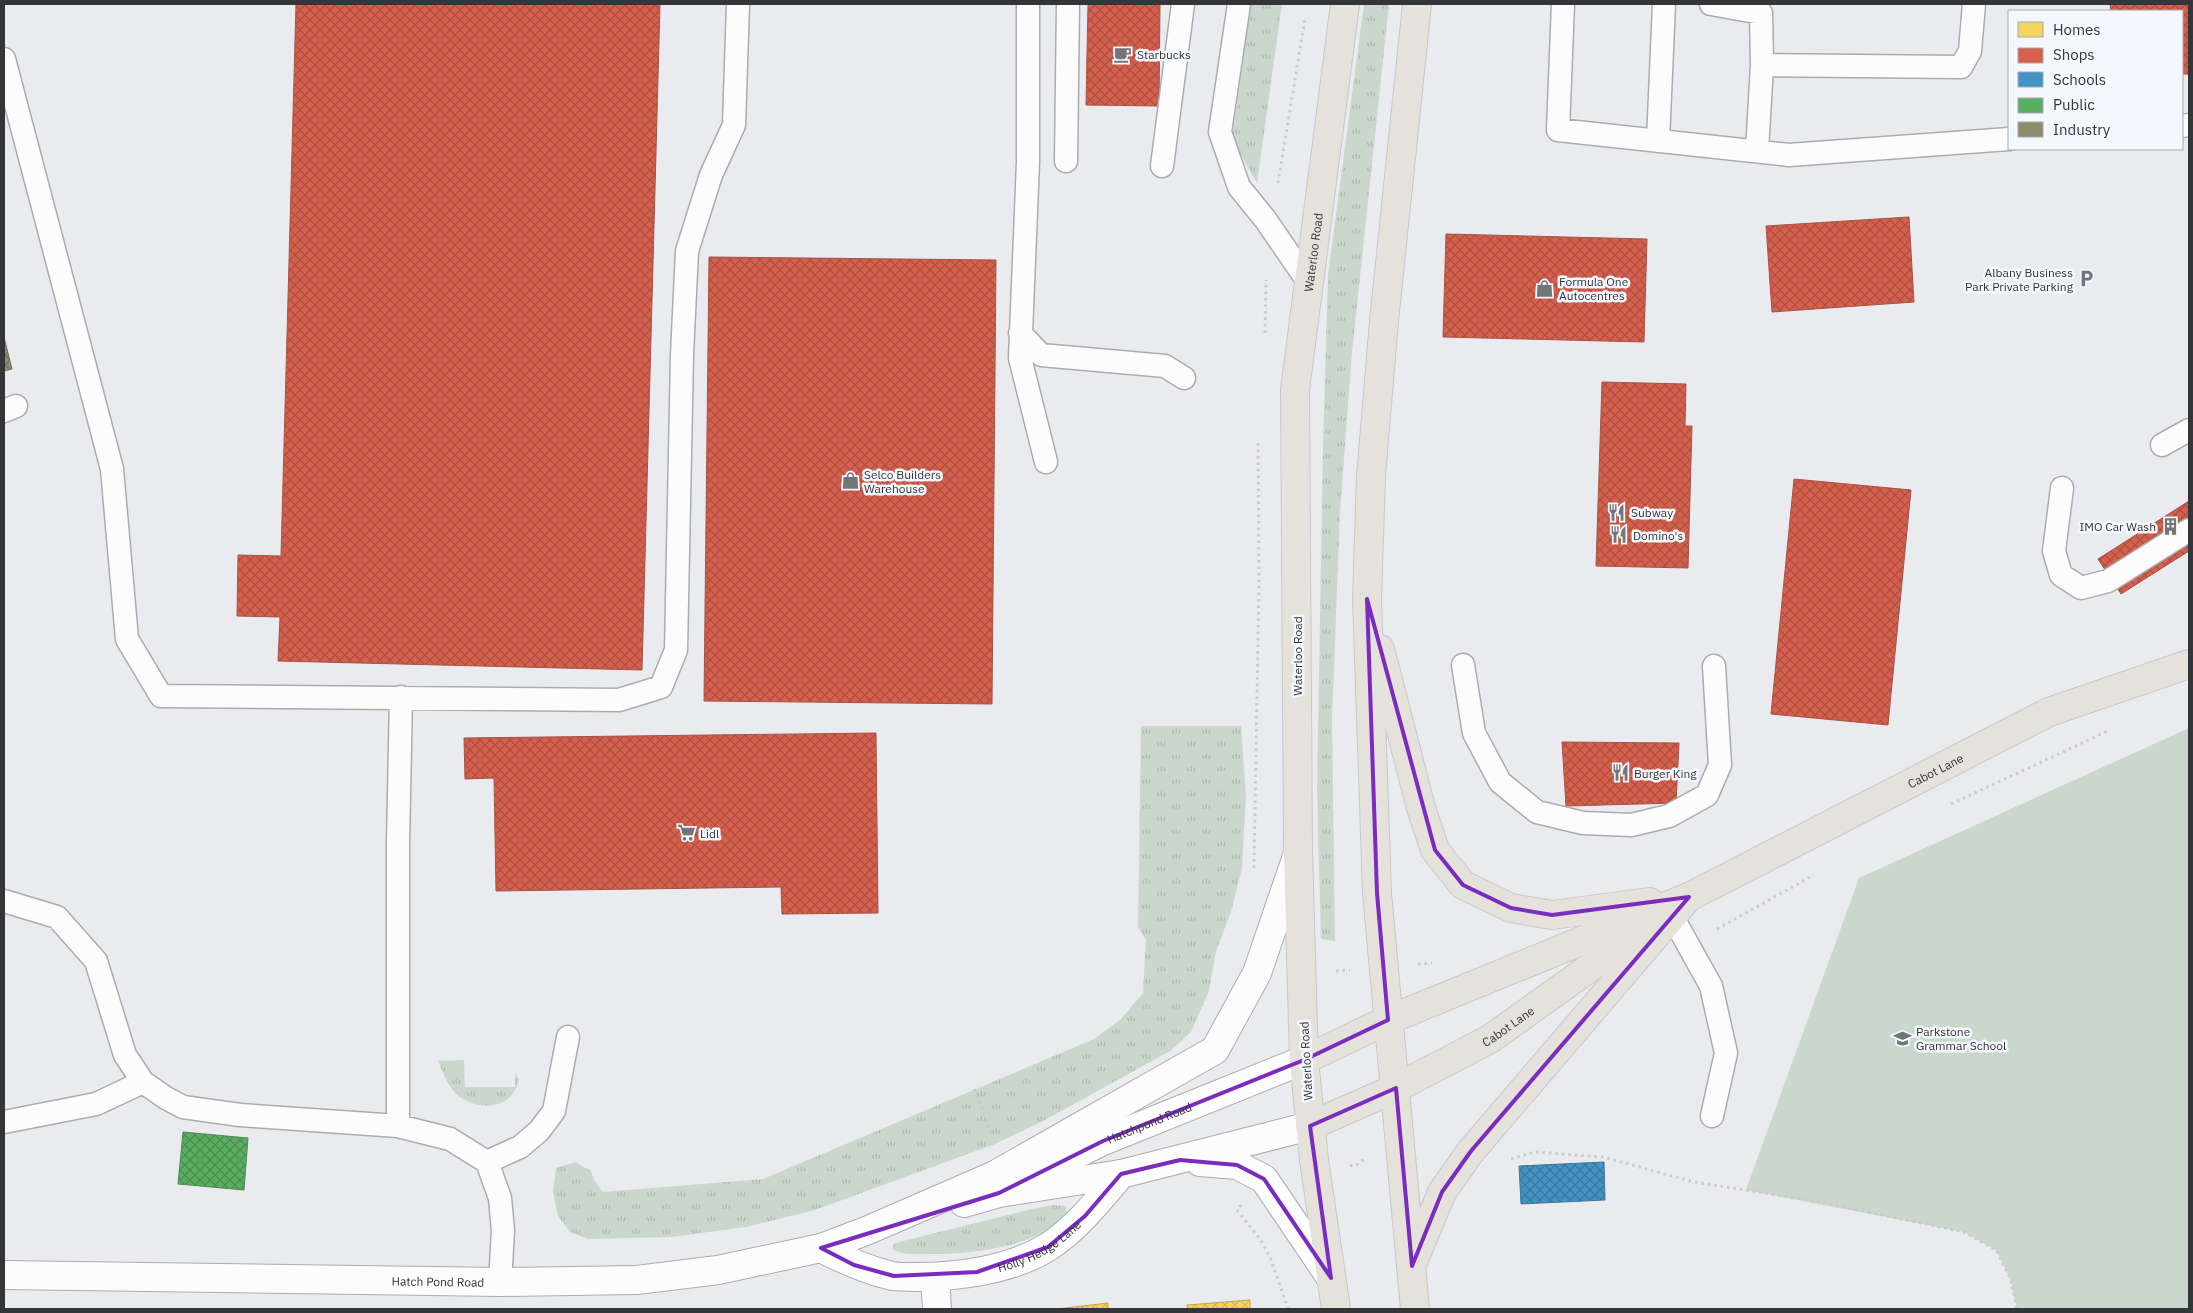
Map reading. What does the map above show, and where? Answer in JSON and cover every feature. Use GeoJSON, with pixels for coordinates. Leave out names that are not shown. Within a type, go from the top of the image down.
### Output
{"type":"FeatureCollection","features":[{"type":"Feature","properties":{"kind":"main road","name":"Waterloo Road"},"geometry":{"type":"LineString","coordinates":[[1336,1309],[1310,1126],[1304,1060],[1298,852],[1295,390],[1345,4]]}},
{"type":"Feature","properties":{"kind":"main road"},"geometry":{"type":"LineString","coordinates":[[1415,1309],[1377,893],[1367,599],[1371,476],[1384,321],[1417,4]]}},
{"type":"Feature","properties":{"kind":"main road"},"geometry":{"type":"LineString","coordinates":[[1367,599],[1421,808],[1434,850],[1463,885],[1511,908],[1552,915],[1680,906]]}},
{"type":"Feature","properties":{"kind":"main road","name":"Cabot Lane"},"geometry":{"type":"LineString","coordinates":[[1304,1060],[1388,1020],[1680,906],[2049,712],[2189,664]]}},
{"type":"Feature","properties":{"kind":"main road"},"geometry":{"type":"LineString","coordinates":[[1412,1266],[1442,1192],[1471,1151],[1680,906]]}},
{"type":"Feature","properties":{"kind":"main road","name":"Cabot Lane"},"geometry":{"type":"LineString","coordinates":[[1310,1126],[1396,1088],[1490,1039],[1680,906]]}},
{"type":"Feature","properties":{"kind":"street"},"geometry":{"type":"LineString","coordinates":[[866,1231],[995,1174],[1215,1050],[1257,974],[1298,852]]}},
{"type":"Feature","properties":{"kind":"street","name":"Hatchpond Road"},"geometry":{"type":"LineString","coordinates":[[999,1193],[1103,1141],[1304,1060]]}},
{"type":"Feature","properties":{"kind":"street","name":"Hatchpond Road"},"geometry":{"type":"LineString","coordinates":[[866,1231],[999,1193],[1121,1174],[1310,1126]]}},
{"type":"Feature","properties":{"kind":"street"},"geometry":{"type":"LineString","coordinates":[[1180,1160],[1236,1165],[1264,1179],[1331,1278]]}},
{"type":"Feature","properties":{"kind":"street","name":"Holly Hedge Lane"},"geometry":{"type":"LineString","coordinates":[[821,1248],[854,1265],[894,1276],[935,1277],[977,1272],[1011,1263],[1048,1247],[1085,1216],[1121,1174]]}},
{"type":"Feature","properties":{"kind":"street","name":"Hatch Pond Road"},"geometry":{"type":"LineString","coordinates":[[4,1275],[500,1282],[637,1280],[718,1270],[821,1248],[866,1231]]}},
{"type":"Feature","properties":{"kind":"street"},"geometry":{"type":"LineString","coordinates":[[935,1277],[937,1309]]}},
{"type":"Feature","properties":{"kind":"lane"},"geometry":{"type":"LineString","coordinates":[[4,59],[112,469],[127,639],[161,696],[620,700],[661,687],[676,650],[682,355],[687,250],[711,175],[734,125],[738,4]]}},
{"type":"Feature","properties":{"kind":"lane"},"geometry":{"type":"LineString","coordinates":[[1028,4],[1028,162],[1020,358],[1046,462]]}},
{"type":"Feature","properties":{"kind":"lane"},"geometry":{"type":"LineString","coordinates":[[1066,161],[1068,4]]}},
{"type":"Feature","properties":{"kind":"lane"},"geometry":{"type":"LineString","coordinates":[[1162,166],[1183,4]]}},
{"type":"Feature","properties":{"kind":"lane"},"geometry":{"type":"LineString","coordinates":[[1239,4],[1220,132],[1239,187],[1265,219],[1309,283]]}},
{"type":"Feature","properties":{"kind":"lane"},"geometry":{"type":"LineString","coordinates":[[1563,4],[1558,130],[1790,155],[2008,139]]}},
{"type":"Feature","properties":{"kind":"lane"},"geometry":{"type":"LineString","coordinates":[[1658,141],[1664,4]]}},
{"type":"Feature","properties":{"kind":"lane"},"geometry":{"type":"LineString","coordinates":[[1711,4],[1762,13],[1762,65],[1757,151]]}},
{"type":"Feature","properties":{"kind":"lane"},"geometry":{"type":"LineString","coordinates":[[1762,65],[1961,67],[1970,51],[1974,4]]}},
{"type":"Feature","properties":{"kind":"lane"},"geometry":{"type":"LineString","coordinates":[[1020,333],[1041,355],[1165,366],[1184,378]]}},
{"type":"Feature","properties":{"kind":"lane"},"geometry":{"type":"LineString","coordinates":[[2162,445],[2189,430]]}},
{"type":"Feature","properties":{"kind":"lane"},"geometry":{"type":"LineString","coordinates":[[2062,488],[2054,551],[2061,575],[2081,588],[2108,581],[2189,530]]}},
{"type":"Feature","properties":{"kind":"lane"},"geometry":{"type":"LineString","coordinates":[[1463,665],[1474,733],[1500,782],[1537,812],[1583,822],[1631,825],[1669,816],[1707,795],[1720,765],[1714,666]]}},
{"type":"Feature","properties":{"kind":"lane"},"geometry":{"type":"LineString","coordinates":[[398,1126],[398,843],[401,697]]}},
{"type":"Feature","properties":{"kind":"lane"},"geometry":{"type":"LineString","coordinates":[[4,901],[57,917],[96,961],[125,1055],[143,1082],[183,1107],[240,1115],[398,1126],[450,1139],[488,1162],[500,1198],[503,1231],[500,1282]]}},
{"type":"Feature","properties":{"kind":"lane"},"geometry":{"type":"LineString","coordinates":[[1680,906],[1689,945],[1711,986],[1726,1053],[1712,1116]]}},
{"type":"Feature","properties":{"kind":"lane"},"geometry":{"type":"LineString","coordinates":[[488,1162],[520,1147],[539,1131],[554,1111],[568,1037]]}},
{"type":"Feature","properties":{"kind":"lane"},"geometry":{"type":"LineString","coordinates":[[4,1122],[96,1104],[143,1082]]}},
{"type":"Feature","properties":{"kind":"path"},"geometry":{"type":"LineString","coordinates":[[1943,808],[2113,729]]}},
{"type":"Feature","properties":{"kind":"path"},"geometry":{"type":"LineString","coordinates":[[1689,945],[1822,870]]}},
{"type":"Feature","properties":{"kind":"path"},"geometry":{"type":"LineString","coordinates":[[974,1090],[995,1144]]}},
{"type":"Feature","properties":{"kind":"path"},"geometry":{"type":"LineString","coordinates":[[1509,1159],[1534,1152],[1603,1157],[1694,1182],[1820,1202],[1964,1232],[1996,1250],[2010,1278],[2017,1309]]}},
{"type":"Feature","properties":{"kind":"path"},"geometry":{"type":"LineString","coordinates":[[1237,1210],[1260,1239],[1270,1257],[1288,1309]]}},
{"type":"Feature","properties":{"kind":"highlighted area"},"geometry":{"type":"Polygon","coordinates":[[[1367,599],[1435,850],[1463,885],[1511,908],[1552,915],[1689,897],[1471,1151],[1442,1192],[1412,1266],[1396,1088],[1310,1126],[1331,1278],[1264,1179],[1237,1165],[1180,1160],[1121,1174],[1085,1216],[1048,1247],[977,1272],[894,1276],[854,1265],[821,1248],[999,1193],[1103,1141],[1304,1060],[1388,1020],[1377,893],[1367,599]]]}},
{"type":"Feature","properties":{"kind":"green space"},"geometry":{"type":"Polygon","coordinates":[[[1251,4],[1282,4],[1257,183],[1232,139],[1251,4]]]}},
{"type":"Feature","properties":{"kind":"green space"},"geometry":{"type":"Polygon","coordinates":[[[1364,4],[1389,4],[1352,352],[1340,512],[1332,718],[1335,941],[1321,939],[1317,789],[1328,275],[1364,4]]]}},
{"type":"Feature","properties":{"kind":"green space"},"geometry":{"type":"Polygon","coordinates":[[[1141,726],[1241,726],[1246,795],[1242,868],[1231,912],[1216,951],[1209,991],[1191,1032],[1170,1051],[1045,1120],[995,1144],[815,1210],[746,1227],[671,1237],[588,1239],[570,1232],[558,1216],[553,1192],[556,1168],[575,1162],[591,1171],[594,1180],[603,1192],[763,1179],[1094,1039],[1121,1019],[1143,993],[1146,940],[1138,927],[1141,726]]]}},
{"type":"Feature","properties":{"kind":"green space","name":"Parkstone Grammar School"},"geometry":{"type":"Polygon","coordinates":[[[2189,728],[2189,1309],[2017,1309],[2010,1278],[1996,1250],[1964,1232],[1746,1190],[1859,878],[2189,728]]]}},
{"type":"Feature","properties":{"kind":"green space"},"geometry":{"type":"Polygon","coordinates":[[[464,1060],[465,1087],[515,1087],[515,1073],[519,1079],[516,1088],[505,1101],[489,1106],[472,1103],[463,1099],[451,1088],[438,1061],[464,1060]]]}},
{"type":"Feature","properties":{"kind":"green space"},"geometry":{"type":"Polygon","coordinates":[[[1054,1205],[1065,1206],[1068,1216],[1054,1227],[1020,1242],[981,1251],[962,1253],[908,1254],[892,1249],[894,1244],[903,1241],[1054,1205]]]}},
{"type":"Feature","properties":{"kind":"building: Homes"},"geometry":{"type":"Polygon","coordinates":[[[1250,1300],[1250,1309],[1188,1309],[1187,1305],[1250,1300]]]}},
{"type":"Feature","properties":{"kind":"building: Homes"},"geometry":{"type":"Polygon","coordinates":[[[1108,1303],[1108,1309],[1082,1309],[1082,1306],[1108,1303]]]}},
{"type":"Feature","properties":{"kind":"building: Homes"},"geometry":{"type":"Polygon","coordinates":[[[1082,1306],[1082,1309],[1057,1309],[1082,1306]]]}},
{"type":"Feature","properties":{"kind":"building: Shops"},"geometry":{"type":"Polygon","coordinates":[[[296,4],[660,4],[642,670],[278,661],[280,617],[237,616],[238,555],[281,556],[296,4]]]}},
{"type":"Feature","properties":{"kind":"building: Shops","name":"Starbucks"},"geometry":{"type":"Polygon","coordinates":[[[1088,4],[1160,4],[1159,106],[1086,105],[1088,4]]]}},
{"type":"Feature","properties":{"kind":"building: Shops"},"geometry":{"type":"Polygon","coordinates":[[[2110,4],[2189,4],[2189,74],[2183,74],[2183,10],[2111,10],[2110,4]]]}},
{"type":"Feature","properties":{"kind":"building: Shops"},"geometry":{"type":"Polygon","coordinates":[[[1909,217],[1914,302],[1772,312],[1766,226],[1909,217]]]}},
{"type":"Feature","properties":{"kind":"building: Shops","name":"Formula One Autocentres"},"geometry":{"type":"Polygon","coordinates":[[[1446,234],[1647,239],[1644,342],[1443,337],[1446,234]]]}},
{"type":"Feature","properties":{"kind":"building: Shops","name":"Selco Builders Warehouse"},"geometry":{"type":"Polygon","coordinates":[[[709,257],[996,260],[992,704],[704,701],[709,257]]]}},
{"type":"Feature","properties":{"kind":"building: Shops"},"geometry":{"type":"Polygon","coordinates":[[[1602,382],[1686,384],[1685,426],[1692,426],[1688,568],[1596,566],[1602,382]]]}},
{"type":"Feature","properties":{"kind":"building: Shops"},"geometry":{"type":"Polygon","coordinates":[[[1794,479],[1911,490],[1888,725],[1771,714],[1794,479]]]}},
{"type":"Feature","properties":{"kind":"building: Shops","name":"IMO Car Wash"},"geometry":{"type":"Polygon","coordinates":[[[2189,501],[2189,551],[2121,594],[2098,559],[2189,501]]]}},
{"type":"Feature","properties":{"kind":"building: Shops","name":"Lidl"},"geometry":{"type":"Polygon","coordinates":[[[876,733],[878,913],[782,914],[781,887],[496,891],[494,778],[465,779],[464,738],[876,733]]]}},
{"type":"Feature","properties":{"kind":"building: Shops","name":"Burger King"},"geometry":{"type":"Polygon","coordinates":[[[1562,742],[1679,743],[1676,803],[1566,806],[1562,742]]]}},
{"type":"Feature","properties":{"kind":"building: Schools"},"geometry":{"type":"Polygon","coordinates":[[[1604,1162],[1605,1200],[1521,1204],[1519,1166],[1604,1162]]]}},
{"type":"Feature","properties":{"kind":"building: Public"},"geometry":{"type":"Polygon","coordinates":[[[183,1132],[248,1138],[244,1190],[178,1184],[183,1132]]]}},
{"type":"Feature","properties":{"kind":"building: Industry"},"geometry":{"type":"Polygon","coordinates":[[[4,337],[12,369],[4,371],[4,337]]]}},
{"type":"Feature","properties":{"kind":"place","name":"Starbucks"},"geometry":{"type":"Point","coordinates":[1123,54]}},
{"type":"Feature","properties":{"kind":"place","name":"Albany Business Park Private Parking"},"geometry":{"type":"Point","coordinates":[2087,279]}},
{"type":"Feature","properties":{"kind":"place","name":"Formula One Autocentres"},"geometry":{"type":"Point","coordinates":[1545,288]}},
{"type":"Feature","properties":{"kind":"place","name":"Selco Builders Warehouse"},"geometry":{"type":"Point","coordinates":[850,481]}},
{"type":"Feature","properties":{"kind":"place","name":"Subway"},"geometry":{"type":"Point","coordinates":[1617,512]}},
{"type":"Feature","properties":{"kind":"place","name":"IMO Car Wash"},"geometry":{"type":"Point","coordinates":[2170,526]}},
{"type":"Feature","properties":{"kind":"place","name":"Domino's"},"geometry":{"type":"Point","coordinates":[1619,535]}},
{"type":"Feature","properties":{"kind":"place","name":"Burger King"},"geometry":{"type":"Point","coordinates":[1620,773]}},
{"type":"Feature","properties":{"kind":"place","name":"Lidl"},"geometry":{"type":"Point","coordinates":[686,833]}},
{"type":"Feature","properties":{"kind":"place","name":"Parkstone Grammar School"},"geometry":{"type":"Point","coordinates":[1902,1038]}}]}
